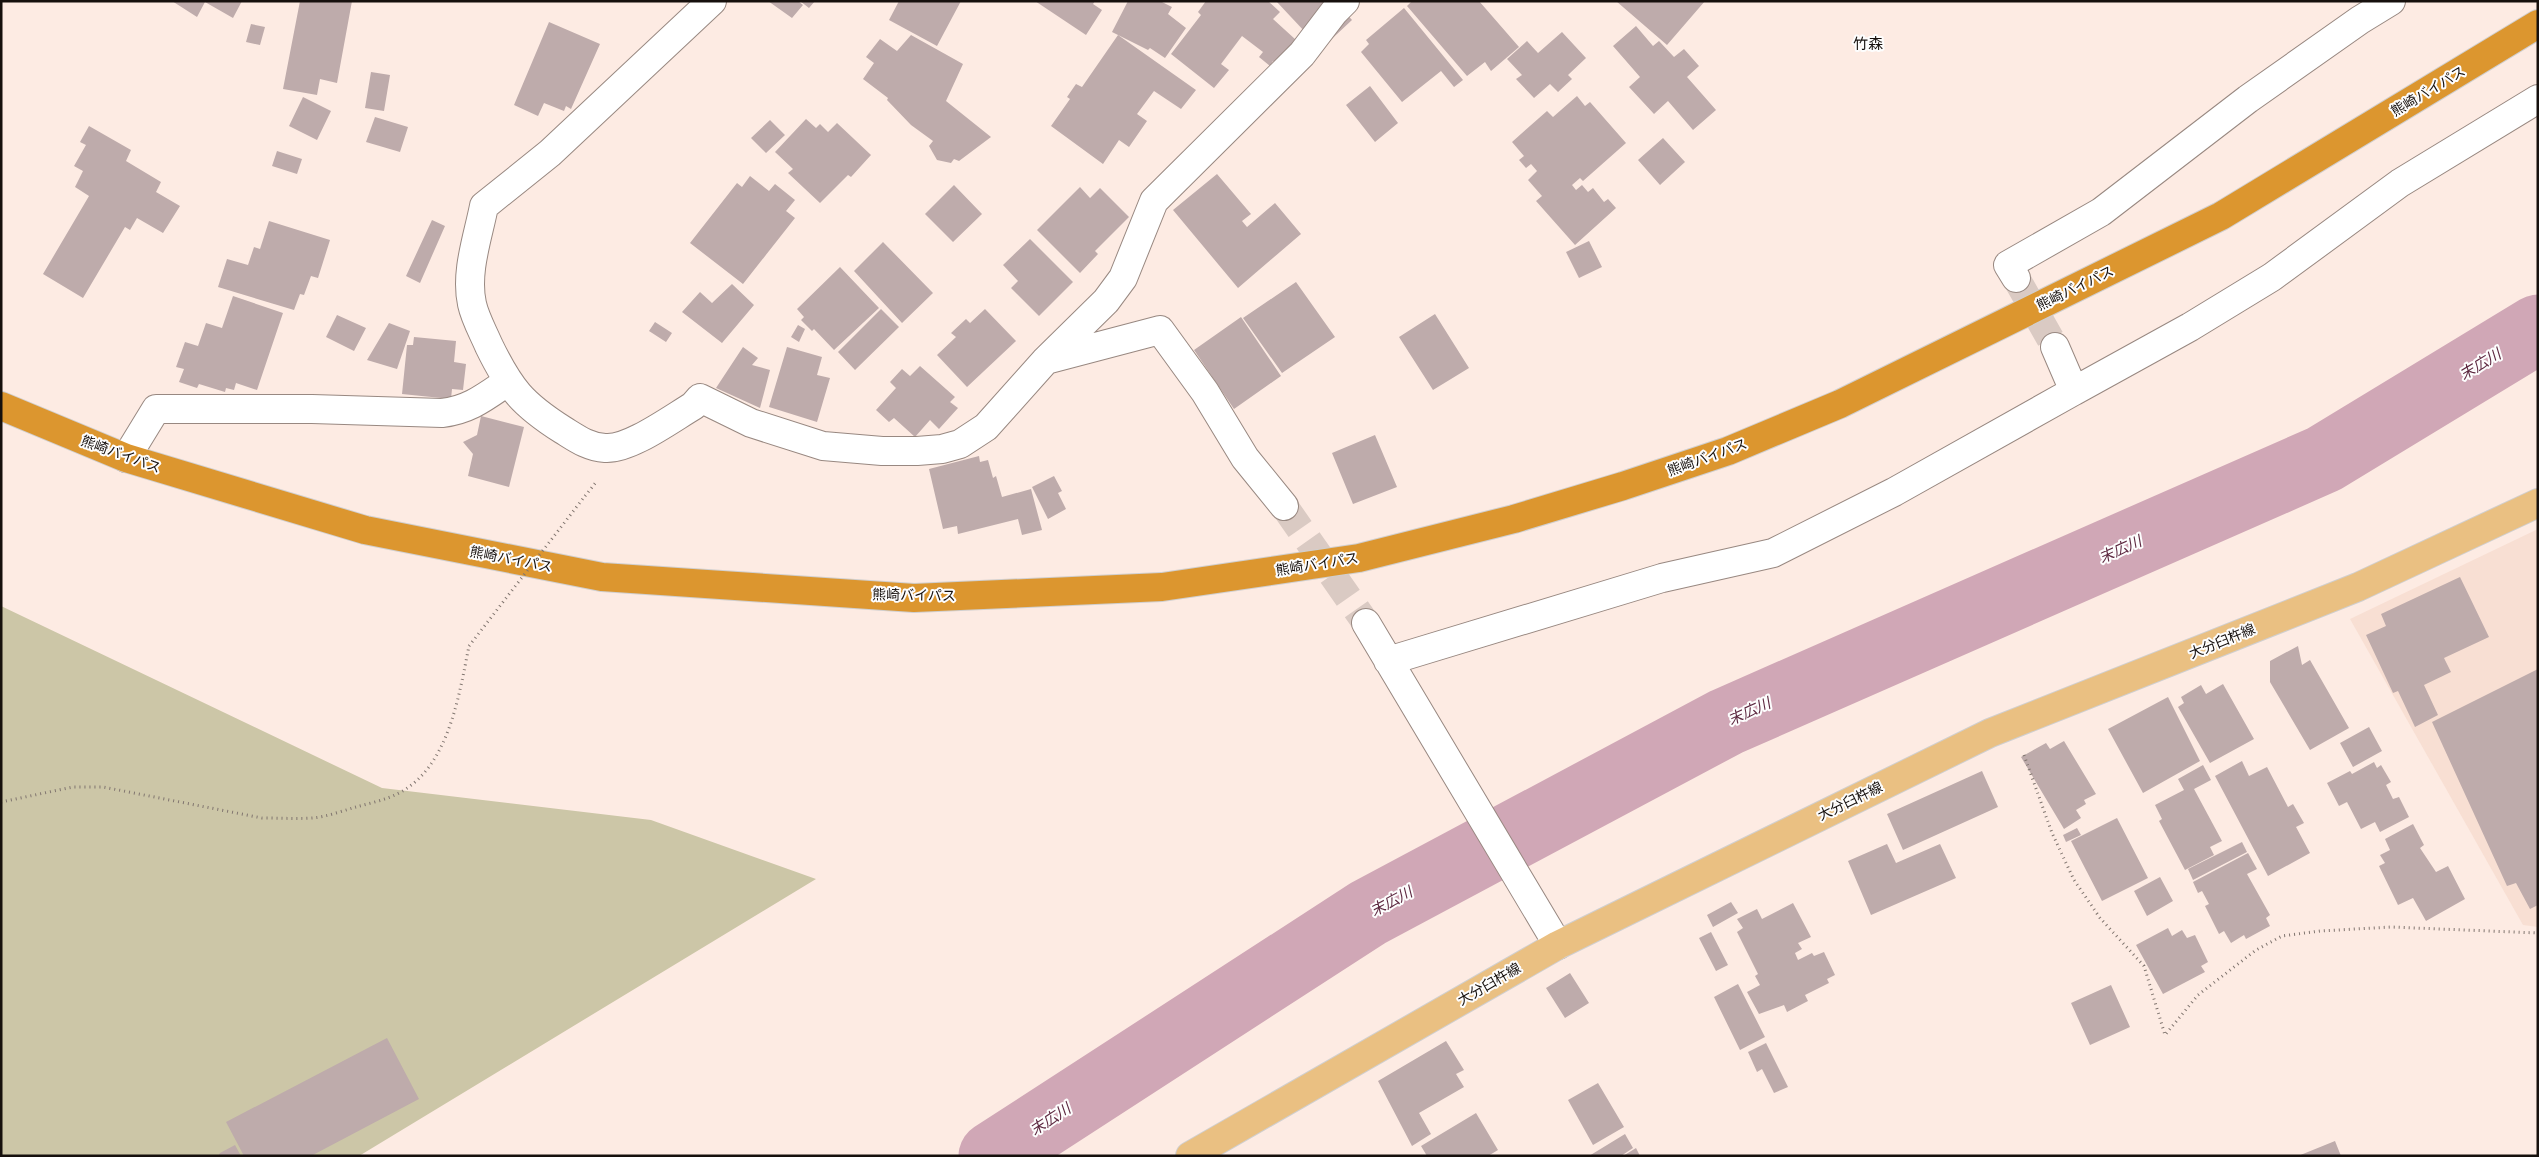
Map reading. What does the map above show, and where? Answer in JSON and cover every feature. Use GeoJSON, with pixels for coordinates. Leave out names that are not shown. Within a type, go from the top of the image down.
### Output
{"type":"FeatureCollection","features":[{"type":"Feature","properties":{"kind":"highway","name":"熊崎バイパス"},"geometry":{"type":"LineString","coordinates":[[1,406],[126,458],[366,530],[602,577],[914,598],[1162,587],[1360,558],[1514,519],[1622,486],[1728,451],[1840,404],[2221,216],[2538,24]]}},
{"type":"Feature","properties":{"kind":"main road","name":"大分臼杵線"},"geometry":{"type":"LineString","coordinates":[[1206,1152],[1558,945],[1990,733],[2358,587],[2538,503]]}},
{"type":"Feature","properties":{"kind":"street"},"geometry":{"type":"LineString","coordinates":[[712,1],[550,152],[484,206],[470,277],[472,303],[480,328],[507,382],[544,418],[585,444],[604,448],[619,447],[693,406],[700,398],[751,423],[823,446],[882,451],[917,451],[942,449],[960,444],[986,427],[1044,361],[1106,301],[1123,278],[1154,201],[1302,54],[1334,12],[1345,1]]}},
{"type":"Feature","properties":{"kind":"street"},"geometry":{"type":"LineString","coordinates":[[2016,278],[2008,264],[2101,212],[2248,99],[2360,20],[2391,1]]}},
{"type":"Feature","properties":{"kind":"street"},"geometry":{"type":"LineString","coordinates":[[1388,661],[1662,578],[1773,553],[1894,492],[2190,327],[2272,277],[2400,183],[2538,99]]}},
{"type":"Feature","properties":{"kind":"street"},"geometry":{"type":"LineString","coordinates":[[1044,361],[1160,330],[1205,392],[1245,458],[1284,506]]}},
{"type":"Feature","properties":{"kind":"street"},"geometry":{"type":"LineString","coordinates":[[2055,347],[2074,392]]}},
{"type":"Feature","properties":{"kind":"street"},"geometry":{"type":"LineString","coordinates":[[126,458],[156,409],[460,411],[472,406],[507,382]]}},
{"type":"Feature","properties":{"kind":"street"},"geometry":{"type":"LineString","coordinates":[[1366,623],[1558,945]]}},
{"type":"Feature","properties":{"kind":"path"},"geometry":{"type":"LineString","coordinates":[[1,802],[73,787],[103,787],[262,818],[313,818],[380,801],[400,793],[426,770],[435,756],[454,710],[469,646],[586,496]]}},
{"type":"Feature","properties":{"kind":"path"},"geometry":{"type":"LineString","coordinates":[[1990,733],[2019,741],[2052,834],[2074,880],[2100,918],[2144,966],[2165,1035],[2198,995],[2256,950],[2282,936],[2320,931],[2391,927],[2538,933]]}},
{"type":"Feature","properties":{"kind":"shaded area"},"geometry":{"type":"Polygon","coordinates":[[[2538,529],[2538,927],[2523,925],[2350,619],[2538,529]]]}},
{"type":"Feature","properties":{"kind":"shaded area"},"geometry":{"type":"Polygon","coordinates":[[[1,606],[382,788],[651,820],[816,879],[359,1156],[1,1156],[1,606]]]}},
{"type":"Feature","properties":{"kind":"building"},"geometry":{"type":"Polygon","coordinates":[[[172,1],[242,1],[233,18],[205,2],[197,17],[172,1]]]}},
{"type":"Feature","properties":{"kind":"building"},"geometry":{"type":"Polygon","coordinates":[[[300,1],[352,1],[337,83],[320,79],[317,95],[283,89],[300,1]]]}},
{"type":"Feature","properties":{"kind":"building"},"geometry":{"type":"Polygon","coordinates":[[[768,1],[798,1],[803,5],[792,18],[768,1]]]}},
{"type":"Feature","properties":{"kind":"building"},"geometry":{"type":"Polygon","coordinates":[[[800,1],[815,1],[809,8],[800,1]]]}},
{"type":"Feature","properties":{"kind":"building"},"geometry":{"type":"Polygon","coordinates":[[[899,1],[961,1],[937,46],[889,20],[899,1]]]}},
{"type":"Feature","properties":{"kind":"building"},"geometry":{"type":"Polygon","coordinates":[[[1035,1],[1095,1],[1093,4],[1102,10],[1086,35],[1035,1]]]}},
{"type":"Feature","properties":{"kind":"building"},"geometry":{"type":"Polygon","coordinates":[[[1128,1],[1160,1],[1172,7],[1168,14],[1186,28],[1165,58],[1150,48],[1148,50],[1112,32],[1128,1]]]}},
{"type":"Feature","properties":{"kind":"building"},"geometry":{"type":"Polygon","coordinates":[[[1206,1],[1268,1],[1280,12],[1273,19],[1307,50],[1287,73],[1273,61],[1270,66],[1259,57],[1263,52],[1242,36],[1221,64],[1229,70],[1214,88],[1171,54],[1201,15],[1198,12],[1206,1]]]}},
{"type":"Feature","properties":{"kind":"building"},"geometry":{"type":"Polygon","coordinates":[[[1276,1],[1335,1],[1352,20],[1321,49],[1276,1]]]}},
{"type":"Feature","properties":{"kind":"building"},"geometry":{"type":"Polygon","coordinates":[[[1412,1],[1479,1],[1519,47],[1491,71],[1485,62],[1467,76],[1407,6],[1412,1]]]}},
{"type":"Feature","properties":{"kind":"building"},"geometry":{"type":"Polygon","coordinates":[[[1616,1],[1705,1],[1667,45],[1616,1]]]}},
{"type":"Feature","properties":{"kind":"building"},"geometry":{"type":"Polygon","coordinates":[[[1404,8],[1463,80],[1454,87],[1441,71],[1402,102],[1361,52],[1369,44],[1366,40],[1404,8]]]}},
{"type":"Feature","properties":{"kind":"building"},"geometry":{"type":"Polygon","coordinates":[[[549,22],[600,44],[571,109],[566,106],[564,111],[544,103],[538,116],[514,105],[549,22]]]}},
{"type":"Feature","properties":{"kind":"building"},"geometry":{"type":"Polygon","coordinates":[[[251,24],[265,27],[260,45],[246,42],[251,24]]]}},
{"type":"Feature","properties":{"kind":"building"},"geometry":{"type":"Polygon","coordinates":[[[1636,26],[1653,46],[1659,41],[1674,57],[1684,49],[1699,66],[1687,77],[1716,110],[1693,130],[1668,101],[1654,114],[1629,87],[1640,77],[1613,46],[1636,26]]]}},
{"type":"Feature","properties":{"kind":"building"},"geometry":{"type":"Polygon","coordinates":[[[1562,32],[1586,58],[1568,75],[1572,79],[1558,92],[1550,84],[1534,98],[1516,79],[1522,75],[1507,59],[1527,41],[1538,53],[1562,32]]]}},
{"type":"Feature","properties":{"kind":"building"},"geometry":{"type":"Polygon","coordinates":[[[911,35],[963,64],[946,101],[991,137],[959,161],[954,159],[951,163],[937,160],[929,146],[933,141],[911,125],[887,100],[888,98],[863,79],[874,63],[866,57],[880,39],[897,51],[911,35]]]}},
{"type":"Feature","properties":{"kind":"building"},"geometry":{"type":"Polygon","coordinates":[[[1118,35],[1196,90],[1181,109],[1154,91],[1137,114],[1147,121],[1129,147],[1119,140],[1103,164],[1051,126],[1070,99],[1067,97],[1076,84],[1082,87],[1118,35]]]}},
{"type":"Feature","properties":{"kind":"building"},"geometry":{"type":"Polygon","coordinates":[[[371,72],[390,75],[384,111],[365,108],[371,72]]]}},
{"type":"Feature","properties":{"kind":"building"},"geometry":{"type":"Polygon","coordinates":[[[1370,86],[1398,123],[1375,142],[1346,105],[1370,86]]]}},
{"type":"Feature","properties":{"kind":"building"},"geometry":{"type":"Polygon","coordinates":[[[1577,96],[1585,106],[1590,102],[1626,143],[1583,181],[1580,178],[1572,185],[1576,190],[1582,185],[1588,192],[1593,188],[1604,202],[1608,199],[1616,208],[1575,245],[1536,201],[1542,196],[1528,180],[1537,171],[1531,164],[1526,168],[1519,160],[1524,156],[1512,142],[1547,111],[1553,117],[1577,96]]]}},
{"type":"Feature","properties":{"kind":"building"},"geometry":{"type":"Polygon","coordinates":[[[303,97],[331,111],[317,140],[289,126],[303,97]]]}},
{"type":"Feature","properties":{"kind":"building"},"geometry":{"type":"Polygon","coordinates":[[[375,117],[408,127],[400,152],[366,142],[375,117]]]}},
{"type":"Feature","properties":{"kind":"building"},"geometry":{"type":"Polygon","coordinates":[[[806,119],[816,128],[820,124],[828,132],[837,123],[871,155],[851,177],[848,175],[820,203],[788,173],[793,169],[775,152],[806,119]]]}},
{"type":"Feature","properties":{"kind":"building"},"geometry":{"type":"Polygon","coordinates":[[[770,120],[785,135],[766,153],[751,138],[770,120]]]}},
{"type":"Feature","properties":{"kind":"building"},"geometry":{"type":"Polygon","coordinates":[[[89,126],[131,150],[126,161],[161,182],[156,192],[180,206],[163,233],[137,218],[130,230],[125,227],[83,298],[43,274],[89,196],[75,187],[83,171],[74,166],[86,145],[80,142],[89,126]]]}},
{"type":"Feature","properties":{"kind":"building"},"geometry":{"type":"Polygon","coordinates":[[[1663,138],[1685,162],[1660,185],[1638,160],[1663,138]]]}},
{"type":"Feature","properties":{"kind":"building"},"geometry":{"type":"Polygon","coordinates":[[[277,151],[302,159],[297,174],[272,166],[277,151]]]}},
{"type":"Feature","properties":{"kind":"building"},"geometry":{"type":"Polygon","coordinates":[[[1217,174],[1251,214],[1242,221],[1247,227],[1275,203],[1301,234],[1238,288],[1173,210],[1217,174]]]}},
{"type":"Feature","properties":{"kind":"building"},"geometry":{"type":"Polygon","coordinates":[[[750,176],[769,191],[775,184],[795,200],[786,211],[795,218],[743,284],[690,243],[737,183],[742,187],[750,176]]]}},
{"type":"Feature","properties":{"kind":"building"},"geometry":{"type":"Polygon","coordinates":[[[954,185],[982,214],[953,242],[925,214],[954,185]]]}},
{"type":"Feature","properties":{"kind":"building"},"geometry":{"type":"Polygon","coordinates":[[[1080,187],[1090,198],[1100,188],[1129,217],[1095,251],[1098,254],[1080,273],[1037,230],[1080,187]]]}},
{"type":"Feature","properties":{"kind":"building"},"geometry":{"type":"Polygon","coordinates":[[[432,220],[445,226],[420,283],[406,276],[432,220]]]}},
{"type":"Feature","properties":{"kind":"building"},"geometry":{"type":"Polygon","coordinates":[[[269,221],[330,240],[318,278],[311,276],[304,295],[300,294],[294,310],[218,287],[227,259],[248,265],[254,247],[260,249],[269,221]]]}},
{"type":"Feature","properties":{"kind":"building"},"geometry":{"type":"Polygon","coordinates":[[[1030,239],[1073,282],[1039,316],[1011,288],[1018,281],[1003,265],[1030,239]]]}},
{"type":"Feature","properties":{"kind":"building"},"geometry":{"type":"Polygon","coordinates":[[[1589,241],[1602,267],[1579,278],[1566,252],[1589,241]]]}},
{"type":"Feature","properties":{"kind":"building"},"geometry":{"type":"Polygon","coordinates":[[[883,242],[933,293],[902,323],[854,271],[883,242]]]}},
{"type":"Feature","properties":{"kind":"building"},"geometry":{"type":"Polygon","coordinates":[[[840,267],[879,308],[834,350],[814,329],[812,331],[801,320],[804,317],[797,309],[840,267]]]}},
{"type":"Feature","properties":{"kind":"building"},"geometry":{"type":"Polygon","coordinates":[[[1296,282],[1335,337],[1282,373],[1243,318],[1296,282]]]}},
{"type":"Feature","properties":{"kind":"building"},"geometry":{"type":"Polygon","coordinates":[[[732,284],[754,305],[722,343],[682,312],[700,292],[712,303],[732,284]]]}},
{"type":"Feature","properties":{"kind":"building"},"geometry":{"type":"Polygon","coordinates":[[[233,296],[283,313],[257,390],[236,383],[234,390],[226,388],[225,392],[199,384],[197,388],[179,382],[184,369],[176,367],[185,342],[198,346],[206,323],[222,328],[233,296]]]}},
{"type":"Feature","properties":{"kind":"building"},"geometry":{"type":"Polygon","coordinates":[[[881,309],[899,327],[855,370],[838,352],[881,309]]]}},
{"type":"Feature","properties":{"kind":"building"},"geometry":{"type":"Polygon","coordinates":[[[985,309],[1016,341],[967,387],[937,355],[956,337],[951,333],[966,319],[970,323],[985,309]]]}},
{"type":"Feature","properties":{"kind":"building"},"geometry":{"type":"Polygon","coordinates":[[[1435,314],[1469,368],[1433,390],[1399,337],[1435,314]]]}},
{"type":"Feature","properties":{"kind":"building"},"geometry":{"type":"Polygon","coordinates":[[[337,315],[366,328],[354,351],[326,337],[337,315]]]}},
{"type":"Feature","properties":{"kind":"building"},"geometry":{"type":"Polygon","coordinates":[[[1241,317],[1281,376],[1234,409],[1194,350],[1241,317]]]}},
{"type":"Feature","properties":{"kind":"building"},"geometry":{"type":"Polygon","coordinates":[[[655,322],[672,333],[666,342],[649,331],[655,322]]]}},
{"type":"Feature","properties":{"kind":"building"},"geometry":{"type":"Polygon","coordinates":[[[389,323],[410,331],[397,369],[367,360],[389,323]]]}},
{"type":"Feature","properties":{"kind":"building"},"geometry":{"type":"Polygon","coordinates":[[[798,325],[805,329],[799,342],[791,337],[798,325]]]}},
{"type":"Feature","properties":{"kind":"building"},"geometry":{"type":"Polygon","coordinates":[[[414,337],[456,341],[454,362],[466,364],[463,390],[452,389],[451,399],[402,394],[407,345],[413,345],[414,337]]]}},
{"type":"Feature","properties":{"kind":"building"},"geometry":{"type":"Polygon","coordinates":[[[743,347],[758,358],[752,365],[770,370],[760,408],[716,388],[743,347]]]}},
{"type":"Feature","properties":{"kind":"building"},"geometry":{"type":"Polygon","coordinates":[[[787,347],[822,357],[817,375],[830,378],[817,422],[769,407],[787,347]]]}},
{"type":"Feature","properties":{"kind":"building"},"geometry":{"type":"Polygon","coordinates":[[[920,366],[955,397],[950,402],[958,408],[939,429],[930,420],[915,437],[894,418],[889,422],[876,410],[896,388],[890,382],[902,369],[910,376],[920,366]]]}},
{"type":"Feature","properties":{"kind":"building"},"geometry":{"type":"Polygon","coordinates":[[[481,416],[524,427],[509,487],[468,476],[473,454],[463,442],[477,435],[481,416]]]}},
{"type":"Feature","properties":{"kind":"building"},"geometry":{"type":"Polygon","coordinates":[[[1375,435],[1397,487],[1353,504],[1332,453],[1375,435]]]}},
{"type":"Feature","properties":{"kind":"building"},"geometry":{"type":"Polygon","coordinates":[[[979,456],[980,462],[988,460],[993,478],[996,476],[1002,497],[1031,489],[1042,530],[1022,535],[1018,519],[958,534],[957,526],[943,529],[929,469],[979,456]]]}},
{"type":"Feature","properties":{"kind":"building"},"geometry":{"type":"Polygon","coordinates":[[[1054,476],[1062,491],[1058,493],[1066,509],[1048,519],[1032,487],[1054,476]]]}},
{"type":"Feature","properties":{"kind":"building"},"geometry":{"type":"Polygon","coordinates":[[[2460,577],[2489,637],[2444,658],[2451,672],[2424,685],[2438,715],[2415,727],[2398,691],[2393,693],[2366,635],[2386,626],[2381,614],[2460,577]]]}},
{"type":"Feature","properties":{"kind":"building"},"geometry":{"type":"Polygon","coordinates":[[[2298,646],[2302,665],[2310,660],[2349,728],[2310,750],[2270,682],[2270,661],[2298,646]]]}},
{"type":"Feature","properties":{"kind":"building"},"geometry":{"type":"Polygon","coordinates":[[[2538,669],[2538,905],[2530,909],[2516,883],[2507,886],[2432,722],[2538,669]]]}},
{"type":"Feature","properties":{"kind":"building"},"geometry":{"type":"Polygon","coordinates":[[[2223,684],[2254,739],[2210,763],[2178,707],[2184,703],[2181,697],[2201,685],[2206,694],[2223,684]]]}},
{"type":"Feature","properties":{"kind":"building"},"geometry":{"type":"Polygon","coordinates":[[[2168,697],[2200,761],[2143,793],[2108,729],[2168,697]]]}},
{"type":"Feature","properties":{"kind":"building"},"geometry":{"type":"Polygon","coordinates":[[[2369,727],[2382,751],[2353,767],[2340,743],[2369,727]]]}},
{"type":"Feature","properties":{"kind":"building"},"geometry":{"type":"Polygon","coordinates":[[[2064,741],[2096,794],[2084,800],[2086,804],[2076,810],[2081,818],[2064,829],[2021,757],[2046,743],[2050,749],[2064,741]]]}},
{"type":"Feature","properties":{"kind":"building"},"geometry":{"type":"Polygon","coordinates":[[[2242,761],[2249,776],[2267,767],[2288,807],[2293,804],[2304,823],[2296,827],[2310,853],[2268,876],[2215,776],[2242,761]]]}},
{"type":"Feature","properties":{"kind":"building"},"geometry":{"type":"Polygon","coordinates":[[[2374,762],[2377,768],[2381,765],[2391,782],[2386,785],[2393,799],[2399,797],[2409,817],[2380,832],[2375,822],[2361,829],[2347,802],[2339,806],[2327,783],[2350,771],[2352,774],[2374,762]]]}},
{"type":"Feature","properties":{"kind":"building"},"geometry":{"type":"Polygon","coordinates":[[[2203,765],[2211,780],[2194,789],[2222,841],[2210,847],[2214,855],[2185,870],[2159,821],[2162,819],[2155,805],[2184,790],[2178,779],[2203,765]]]}},
{"type":"Feature","properties":{"kind":"building"},"geometry":{"type":"Polygon","coordinates":[[[1982,771],[1998,807],[1903,850],[1887,814],[1982,771]]]}},
{"type":"Feature","properties":{"kind":"building"},"geometry":{"type":"Polygon","coordinates":[[[2117,818],[2148,878],[2102,901],[2071,841],[2117,818]]]}},
{"type":"Feature","properties":{"kind":"building"},"geometry":{"type":"Polygon","coordinates":[[[2413,824],[2424,845],[2420,848],[2436,872],[2448,866],[2465,899],[2426,921],[2413,898],[2398,905],[2379,866],[2385,863],[2380,855],[2390,850],[2385,839],[2413,824]]]}},
{"type":"Feature","properties":{"kind":"building"},"geometry":{"type":"Polygon","coordinates":[[[2077,828],[2081,835],[2066,842],[2063,835],[2077,828]]]}},
{"type":"Feature","properties":{"kind":"building"},"geometry":{"type":"Polygon","coordinates":[[[2242,842],[2247,852],[2193,880],[2188,869],[2242,842]]]}},
{"type":"Feature","properties":{"kind":"building"},"geometry":{"type":"Polygon","coordinates":[[[1887,844],[1896,863],[1940,844],[1956,878],[1871,915],[1848,861],[1887,844]]]}},
{"type":"Feature","properties":{"kind":"building"},"geometry":{"type":"Polygon","coordinates":[[[2248,853],[2257,869],[2247,874],[2270,915],[2266,918],[2270,926],[2246,939],[2244,935],[2231,943],[2224,931],[2219,934],[2205,906],[2209,904],[2202,891],[2198,893],[2193,882],[2248,853]]]}},
{"type":"Feature","properties":{"kind":"building"},"geometry":{"type":"Polygon","coordinates":[[[2160,877],[2173,901],[2147,916],[2134,891],[2160,877]]]}},
{"type":"Feature","properties":{"kind":"building"},"geometry":{"type":"Polygon","coordinates":[[[1731,902],[1738,913],[1713,927],[1707,915],[1731,902]]]}},
{"type":"Feature","properties":{"kind":"building"},"geometry":{"type":"Polygon","coordinates":[[[1793,903],[1811,937],[1798,943],[1802,949],[1795,953],[1798,960],[1812,953],[1814,956],[1824,952],[1835,975],[1827,979],[1829,983],[1805,995],[1808,1001],[1787,1012],[1784,1005],[1759,1014],[1747,992],[1760,985],[1755,976],[1758,974],[1737,932],[1743,928],[1737,919],[1757,909],[1762,919],[1793,903]]]}},
{"type":"Feature","properties":{"kind":"building"},"geometry":{"type":"Polygon","coordinates":[[[2168,928],[2172,936],[2182,930],[2187,938],[2195,935],[2208,962],[2201,966],[2205,972],[2163,994],[2136,945],[2168,928]]]}},
{"type":"Feature","properties":{"kind":"building"},"geometry":{"type":"Polygon","coordinates":[[[1711,932],[1728,965],[1716,971],[1699,938],[1711,932]]]}},
{"type":"Feature","properties":{"kind":"building"},"geometry":{"type":"Polygon","coordinates":[[[1570,973],[1589,1003],[1565,1018],[1546,988],[1570,973]]]}},
{"type":"Feature","properties":{"kind":"building"},"geometry":{"type":"Polygon","coordinates":[[[1738,984],[1765,1037],[1740,1050],[1714,997],[1738,984]]]}},
{"type":"Feature","properties":{"kind":"building"},"geometry":{"type":"Polygon","coordinates":[[[2111,985],[2130,1027],[2090,1045],[2071,1003],[2111,985]]]}},
{"type":"Feature","properties":{"kind":"building"},"geometry":{"type":"Polygon","coordinates":[[[387,1038],[419,1099],[311,1156],[244,1156],[226,1122],[387,1038]]]}},
{"type":"Feature","properties":{"kind":"building"},"geometry":{"type":"Polygon","coordinates":[[[1446,1041],[1464,1070],[1456,1074],[1464,1087],[1419,1113],[1431,1134],[1412,1146],[1378,1081],[1446,1041]]]}},
{"type":"Feature","properties":{"kind":"building"},"geometry":{"type":"Polygon","coordinates":[[[1766,1043],[1788,1087],[1774,1093],[1762,1069],[1757,1072],[1748,1052],[1766,1043]]]}},
{"type":"Feature","properties":{"kind":"building"},"geometry":{"type":"Polygon","coordinates":[[[1598,1083],[1624,1127],[1593,1145],[1568,1100],[1598,1083]]]}},
{"type":"Feature","properties":{"kind":"building"},"geometry":{"type":"Polygon","coordinates":[[[1476,1113],[1498,1150],[1488,1156],[1427,1156],[1421,1146],[1476,1113]]]}},
{"type":"Feature","properties":{"kind":"building"},"geometry":{"type":"Polygon","coordinates":[[[1625,1134],[1633,1148],[1621,1156],[1589,1156],[1625,1134]]]}},
{"type":"Feature","properties":{"kind":"building"},"geometry":{"type":"Polygon","coordinates":[[[2335,1141],[2341,1156],[2298,1156],[2335,1141]]]}},
{"type":"Feature","properties":{"kind":"building"},"geometry":{"type":"Polygon","coordinates":[[[235,1145],[241,1156],[218,1156],[220,1153],[235,1145]]]}},
{"type":"Feature","properties":{"kind":"building"},"geometry":{"type":"Polygon","coordinates":[[[1636,1148],[1640,1156],[1623,1156],[1636,1148]]]}},
{"type":"Feature","properties":{"kind":"waterway","name":"末広川"},"geometry":{"type":"LineString","coordinates":[[993,1156],[1368,913],[1726,722],[2324,459],[2538,329]]}},
{"type":"Feature","properties":{"kind":"tunnel"},"geometry":{"type":"LineString","coordinates":[[2016,278],[2055,347]]}},
{"type":"Feature","properties":{"kind":"tunnel"},"geometry":{"type":"LineString","coordinates":[[1284,506],[1366,623]]}},
{"type":"Feature","properties":{"kind":"district","name":"竹森"},"geometry":{"type":"Point","coordinates":[1868,43]}}]}
